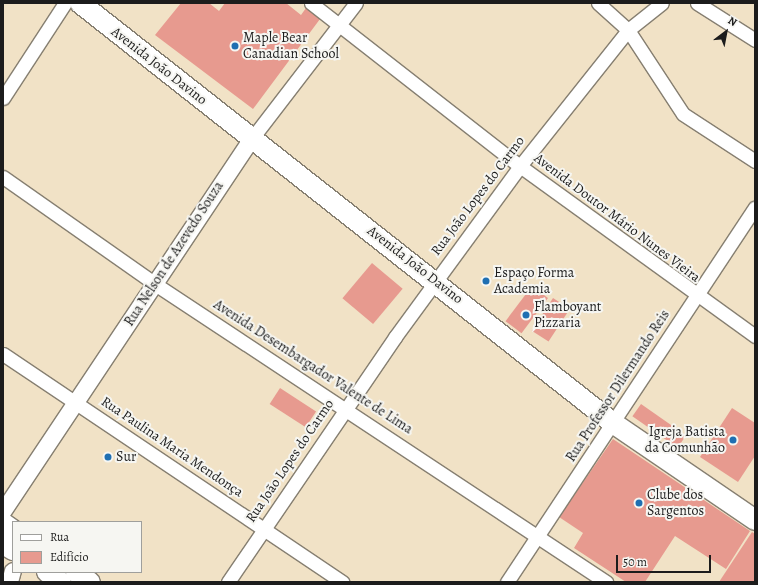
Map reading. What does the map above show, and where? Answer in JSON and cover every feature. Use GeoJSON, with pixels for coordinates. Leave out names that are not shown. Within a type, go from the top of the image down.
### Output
{"type":"FeatureCollection","features":[{"type":"Feature","properties":{"kind":"main road","name":"Avenida João Davino"},"geometry":{"type":"LineString","coordinates":[[80,3],[253,137],[613,423],[755,520]]}},
{"type":"Feature","properties":{"kind":"main road"},"geometry":{"type":"LineString","coordinates":[[3,524],[12,529]]}},
{"type":"Feature","properties":{"kind":"main road"},"geometry":{"type":"LineString","coordinates":[[3,544],[12,549]]}},
{"type":"Feature","properties":{"kind":"main road"},"geometry":{"type":"LineString","coordinates":[[48,573],[62,582]]}},
{"type":"Feature","properties":{"kind":"main road"},"geometry":{"type":"LineString","coordinates":[[77,573],[90,582]]}},
{"type":"Feature","properties":{"kind":"street"},"geometry":{"type":"LineString","coordinates":[[3,98],[65,3]]}},
{"type":"Feature","properties":{"kind":"street","name":"Avenida Doutor Mário Nunes Vieira"},"geometry":{"type":"LineString","coordinates":[[311,3],[520,166],[695,296],[755,336]]}},
{"type":"Feature","properties":{"kind":"street","name":"Rua Nelson de Azevedo Souza"},"geometry":{"type":"LineString","coordinates":[[3,512],[253,137],[356,3]]}},
{"type":"Feature","properties":{"kind":"street"},"geometry":{"type":"LineString","coordinates":[[598,3],[628,30],[683,114],[755,161]]}},
{"type":"Feature","properties":{"kind":"street","name":"Rua João Lopes do Carmo"},"geometry":{"type":"LineString","coordinates":[[228,582],[346,407],[434,281],[520,166],[628,30],[662,3]]}},
{"type":"Feature","properties":{"kind":"street"},"geometry":{"type":"LineString","coordinates":[[697,3],[755,40]]}},
{"type":"Feature","properties":{"kind":"street","name":"Avenida Desembargador Valente de Lima"},"geometry":{"type":"LineString","coordinates":[[3,177],[155,284],[346,407],[606,582]]}},
{"type":"Feature","properties":{"kind":"street","name":"Rua Professor Dilermando Reis"},"geometry":{"type":"LineString","coordinates":[[507,582],[613,423],[695,296],[755,208]]}},
{"type":"Feature","properties":{"kind":"street","name":"Rua Paulina Maria Mendonça"},"geometry":{"type":"LineString","coordinates":[[3,354],[264,528],[342,582]]}},
{"type":"Feature","properties":{"kind":"street"},"geometry":{"type":"LineString","coordinates":[[3,524],[12,544]]}},
{"type":"Feature","properties":{"kind":"building","name":"Maple Bear Canadian School"},"geometry":{"type":"Polygon","coordinates":[[[181,3],[209,3],[219,11],[225,3],[286,3],[301,15],[306,8],[320,19],[253,109],[155,35],[181,3]]]}},
{"type":"Feature","properties":{"kind":"building"},"geometry":{"type":"Polygon","coordinates":[[[372,263],[403,289],[373,324],[342,298],[372,263]]]}},
{"type":"Feature","properties":{"kind":"building"},"geometry":{"type":"Polygon","coordinates":[[[532,286],[548,298],[521,333],[506,321],[532,286]]]}},
{"type":"Feature","properties":{"kind":"building"},"geometry":{"type":"Polygon","coordinates":[[[553,298],[570,309],[549,342],[532,331],[553,298]]]}},
{"type":"Feature","properties":{"kind":"building"},"geometry":{"type":"Polygon","coordinates":[[[280,388],[316,411],[306,427],[270,404],[280,388]]]}},
{"type":"Feature","properties":{"kind":"building"},"geometry":{"type":"Polygon","coordinates":[[[641,404],[686,436],[677,448],[632,416],[641,404]]]}},
{"type":"Feature","properties":{"kind":"building","name":"Igreja Batista da Comunhão"},"geometry":{"type":"Polygon","coordinates":[[[732,408],[755,423],[755,456],[738,482],[700,457],[732,408]]]}},
{"type":"Feature","properties":{"kind":"building","name":"Clube dos Sargentos"},"geometry":{"type":"Polygon","coordinates":[[[613,439],[750,531],[726,569],[675,536],[645,582],[626,582],[574,548],[583,533],[559,517],[613,439]]]}},
{"type":"Feature","properties":{"kind":"building"},"geometry":{"type":"Polygon","coordinates":[[[752,532],[755,534],[755,582],[719,582],[752,532]]]}},
{"type":"Feature","properties":{"kind":"place","name":"Maple Bear Canadian School"},"geometry":{"type":"Point","coordinates":[235,46]}},
{"type":"Feature","properties":{"kind":"place","name":"Espaço Forma Academia"},"geometry":{"type":"Point","coordinates":[486,281]}},
{"type":"Feature","properties":{"kind":"place","name":"Flamboyant Pizzaria"},"geometry":{"type":"Point","coordinates":[526,315]}},
{"type":"Feature","properties":{"kind":"place","name":"Igreja Batista da Comunhão"},"geometry":{"type":"Point","coordinates":[733,440]}},
{"type":"Feature","properties":{"kind":"place","name":"Sur"},"geometry":{"type":"Point","coordinates":[108,457]}},
{"type":"Feature","properties":{"kind":"place","name":"Clube dos Sargentos"},"geometry":{"type":"Point","coordinates":[639,503]}}]}
